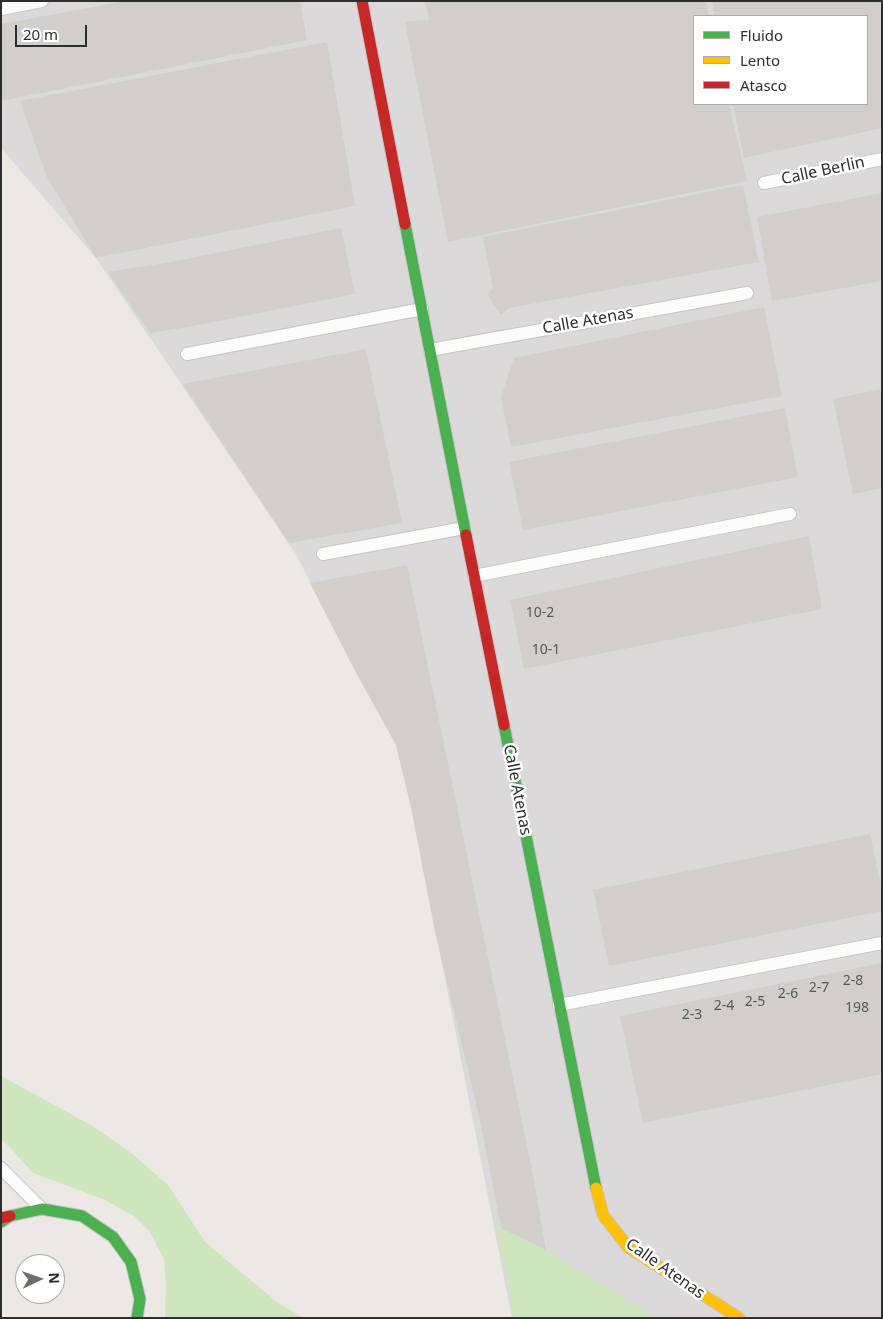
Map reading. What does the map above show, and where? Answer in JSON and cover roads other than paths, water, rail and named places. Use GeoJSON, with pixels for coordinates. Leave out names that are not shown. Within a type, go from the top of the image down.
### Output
{"type":"FeatureCollection","features":[{"type":"Feature","properties":{"kind":"street","name":"Calle Atenas"},"geometry":{"type":"LineString","coordinates":[[362,1],[464,528],[594,1179],[603,1215],[628,1247],[739,1318]]}},
{"type":"Feature","properties":{"kind":"street"},"geometry":{"type":"LineString","coordinates":[[4,1219],[42,1209],[82,1216],[113,1237],[131,1262],[140,1299],[138,1318]]}},
{"type":"Feature","properties":{"kind":"lane"},"geometry":{"type":"LineString","coordinates":[[1,9],[42,1]]}},
{"type":"Feature","properties":{"kind":"lane","name":"Calle Berlin"},"geometry":{"type":"LineString","coordinates":[[764,184],[882,159]]}},
{"type":"Feature","properties":{"kind":"lane","name":"Calle Atenas"},"geometry":{"type":"LineString","coordinates":[[430,350],[747,292]]}},
{"type":"Feature","properties":{"kind":"lane"},"geometry":{"type":"LineString","coordinates":[[187,354],[422,309]]}},
{"type":"Feature","properties":{"kind":"lane"},"geometry":{"type":"LineString","coordinates":[[474,576],[790,514]]}},
{"type":"Feature","properties":{"kind":"lane"},"geometry":{"type":"LineString","coordinates":[[323,554],[464,528]]}},
{"type":"Feature","properties":{"kind":"lane"},"geometry":{"type":"LineString","coordinates":[[560,1005],[882,943]]}},
{"type":"Feature","properties":{"kind":"lane"},"geometry":{"type":"LineString","coordinates":[[1,1168],[42,1209]]}}]}
